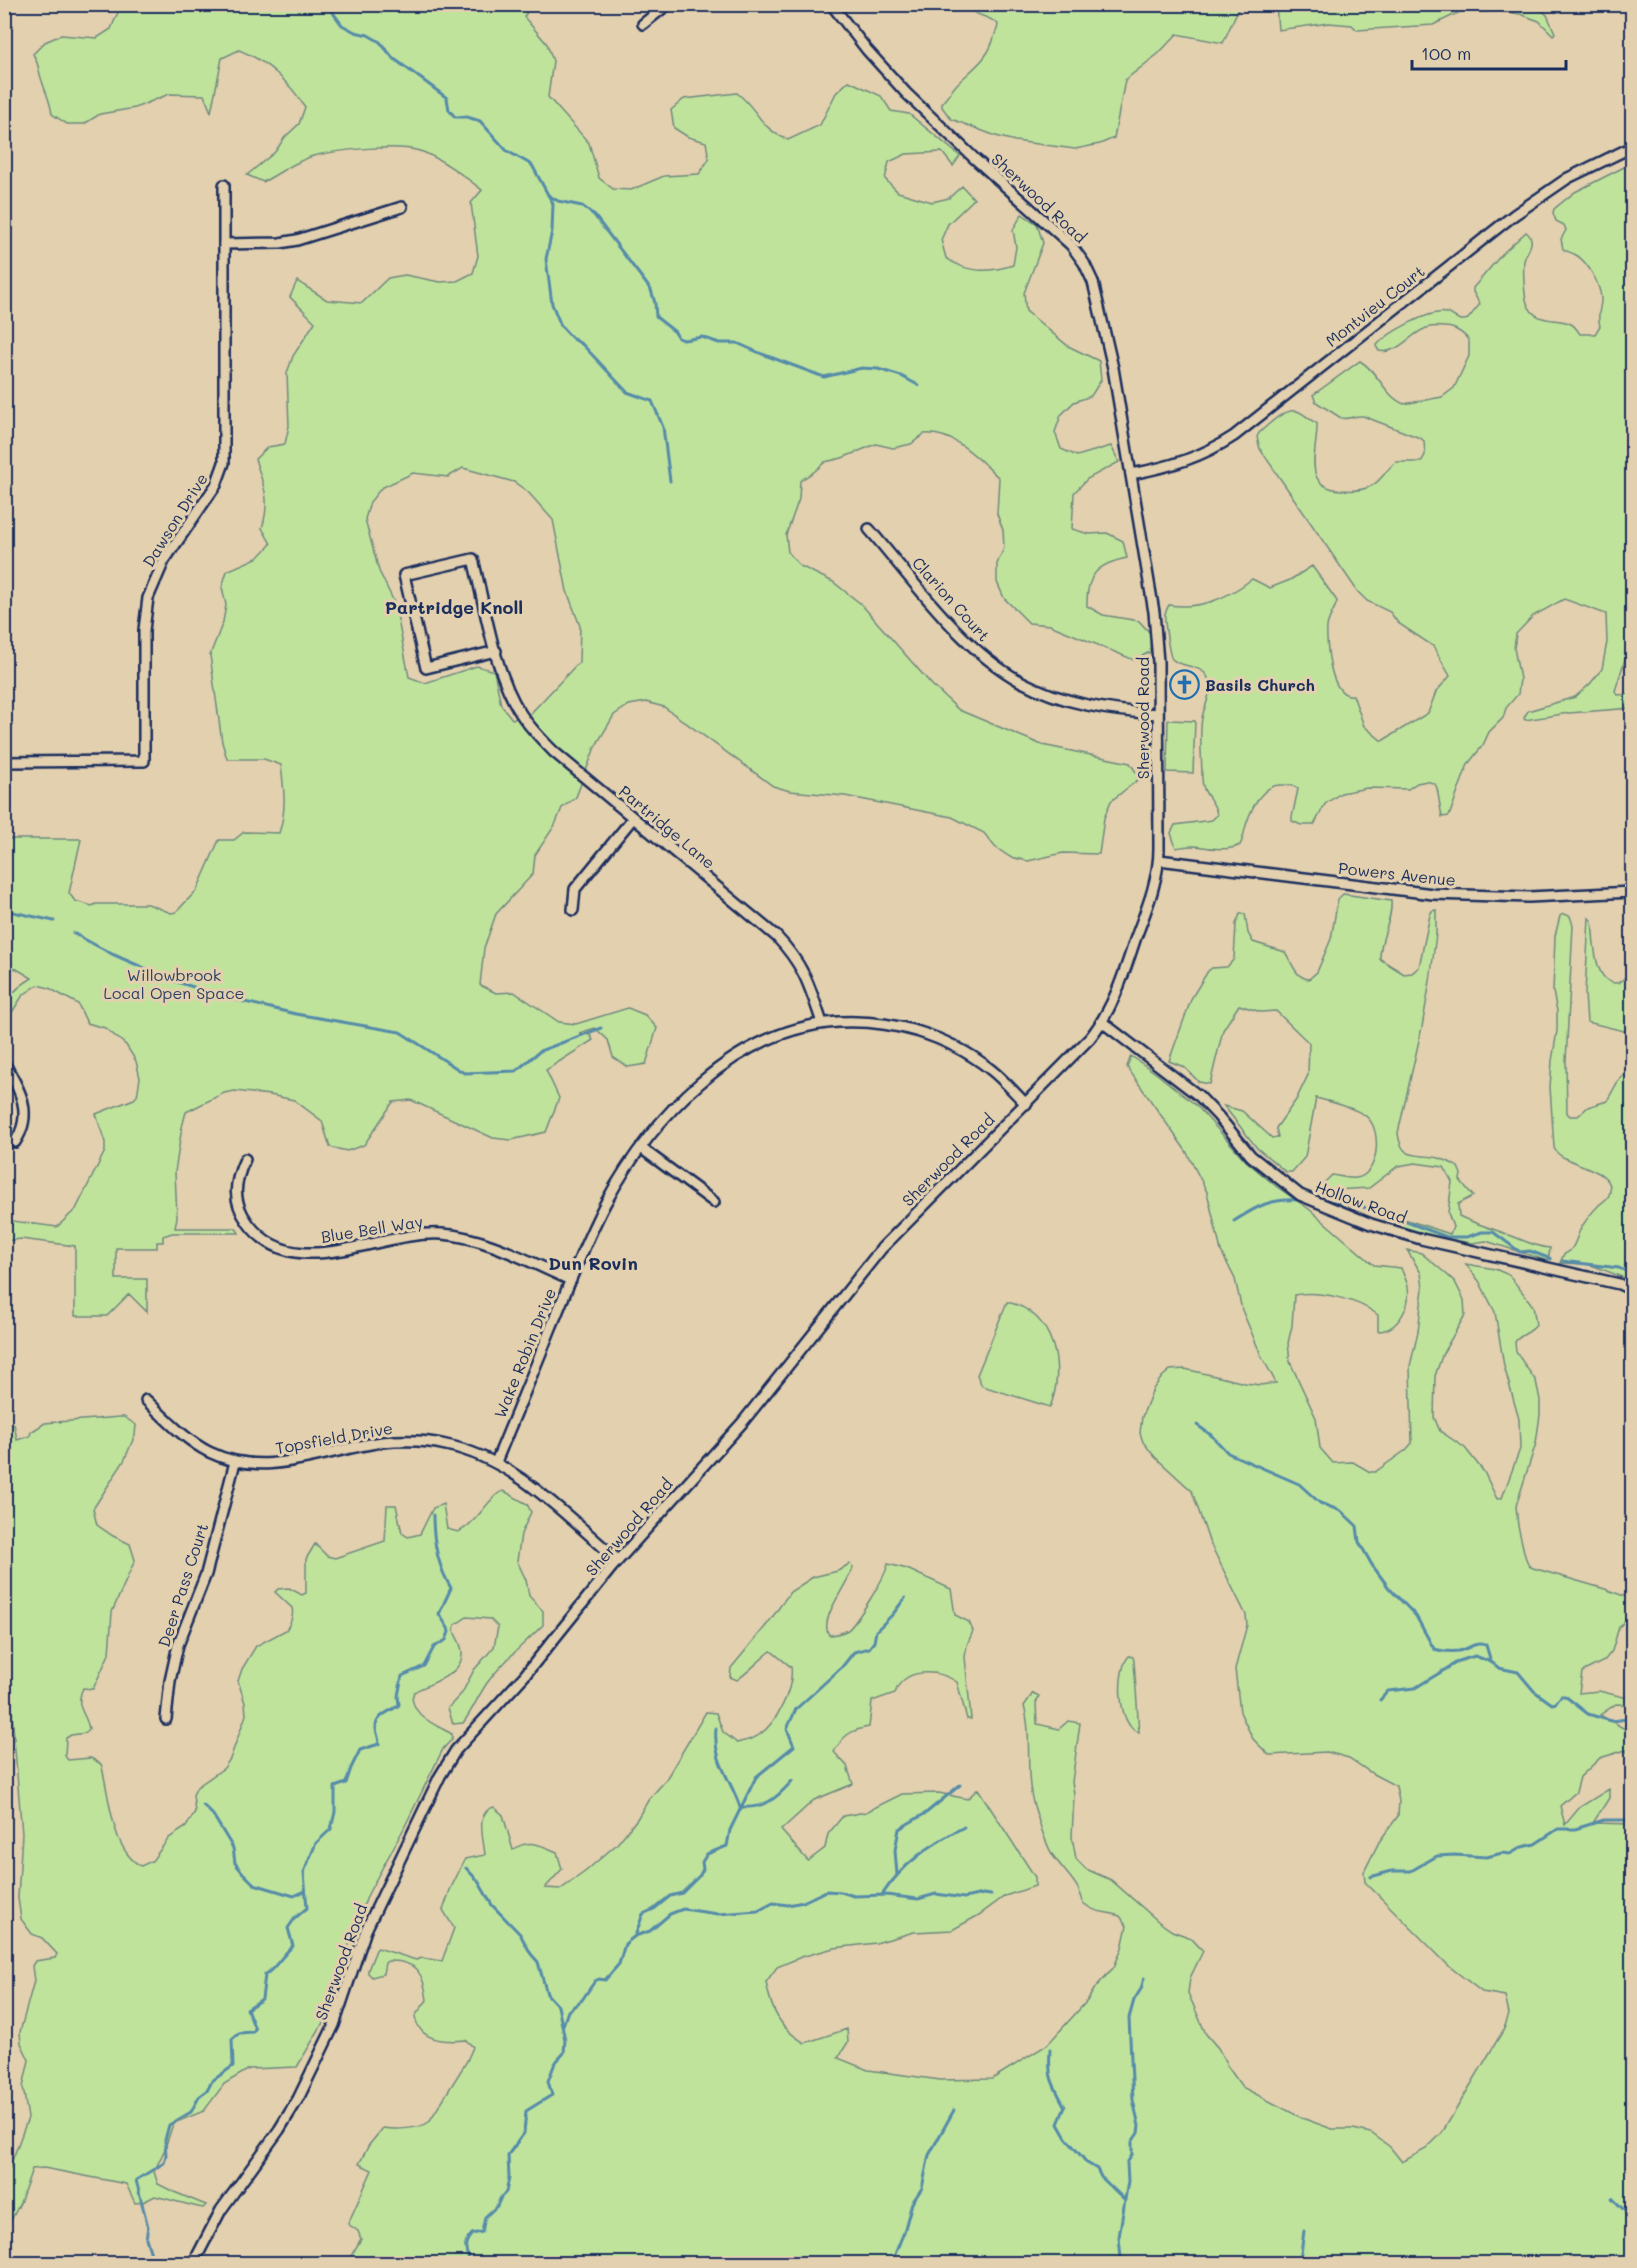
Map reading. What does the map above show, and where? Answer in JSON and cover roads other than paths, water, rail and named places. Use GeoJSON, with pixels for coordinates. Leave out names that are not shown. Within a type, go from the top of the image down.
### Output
{"type":"FeatureCollection","features":[{"type":"Feature","properties":{"kind":"street"},"geometry":{"type":"LineString","coordinates":[[643,24],[668,4]]}},
{"type":"Feature","properties":{"kind":"street","name":"Sherwood Road"},"geometry":{"type":"LineString","coordinates":[[193,2264],[221,2210],[279,2130],[298,2099],[334,2025],[366,1930],[449,1761],[472,1731],[541,1656],[618,1560],[748,1416],[889,1240],[1073,1058],[1102,1022],[1114,1000],[1157,875],[1159,860],[1158,662],[1155,621],[1103,320],[1093,282],[1084,263],[1071,245],[984,168],[906,93],[867,50],[831,4]]}},
{"type":"Feature","properties":{"kind":"street","name":"Montvieu Court"},"geometry":{"type":"LineString","coordinates":[[1131,474],[1194,459],[1234,436],[1514,215],[1568,178],[1632,147]]}},
{"type":"Feature","properties":{"kind":"street","name":"Dawson Drive"},"geometry":{"type":"LineString","coordinates":[[4,762],[144,761],[144,630],[148,598],[164,561],[216,486],[224,463],[224,185]]}},
{"type":"Feature","properties":{"kind":"street"},"geometry":{"type":"LineString","coordinates":[[224,244],[280,243],[297,240],[402,207]]}},
{"type":"Feature","properties":{"kind":"street","name":"Clarion Court"},"geometry":{"type":"LineString","coordinates":[[869,529],[966,641],[995,665],[1044,693],[1070,701],[1124,712],[1158,714]]}},
{"type":"Feature","properties":{"kind":"street","name":"Partridge Lane"},"geometry":{"type":"LineString","coordinates":[[496,651],[426,668],[404,575],[473,558],[502,674],[519,712],[539,738],[790,950],[800,963],[808,981],[822,1023]]}},
{"type":"Feature","properties":{"kind":"street"},"geometry":{"type":"LineString","coordinates":[[573,910],[575,889],[633,818]]}},
{"type":"Feature","properties":{"kind":"street","name":"Powers Avenue"},"geometry":{"type":"LineString","coordinates":[[1159,860],[1433,894],[1529,897],[1632,892]]}},
{"type":"Feature","properties":{"kind":"street","name":"Wake Robin Drive"},"geometry":{"type":"LineString","coordinates":[[496,1462],[605,1204],[641,1148],[665,1119],[691,1092],[740,1054],[784,1032],[822,1023],[874,1022],[897,1026],[947,1042],[991,1070],[1026,1104]]}},
{"type":"Feature","properties":{"kind":"street","name":"Hollow Road"},"geometry":{"type":"LineString","coordinates":[[1102,1022],[1198,1096],[1251,1156],[1300,1195],[1371,1224],[1420,1239],[1610,1282],[1632,1290]]}},
{"type":"Feature","properties":{"kind":"street"},"geometry":{"type":"LineString","coordinates":[[4,1063],[13,1077],[24,1104],[23,1131],[15,1142]]}},
{"type":"Feature","properties":{"kind":"street"},"geometry":{"type":"LineString","coordinates":[[641,1148],[714,1202]]}},
{"type":"Feature","properties":{"kind":"street","name":"Blue Bell Way"},"geometry":{"type":"LineString","coordinates":[[245,1159],[236,1177],[238,1204],[254,1232],[265,1242],[279,1249],[309,1254],[404,1236],[442,1234],[483,1244],[571,1280]]}},
{"type":"Feature","properties":{"kind":"street","name":"Topsfield Drive"},"geometry":{"type":"LineString","coordinates":[[146,1400],[195,1443],[207,1451],[235,1462],[262,1465],[285,1463],[399,1440],[446,1445],[496,1462],[525,1481],[618,1560]]}},
{"type":"Feature","properties":{"kind":"street","name":"Deer Pass Court"},"geometry":{"type":"LineString","coordinates":[[166,1719],[170,1681],[178,1645],[206,1574],[235,1462]]}},
{"type":"Feature","properties":{"kind":"waterway"},"geometry":{"type":"LineString","coordinates":[[321,4],[331,10],[342,25],[380,42],[393,58],[447,98],[449,110],[455,117],[467,117],[480,121],[507,151],[532,165],[553,204],[552,231],[546,259],[552,304],[561,326],[572,338],[583,345],[627,392],[652,401],[663,427],[670,481]]}},
{"type":"Feature","properties":{"kind":"waterway"},"geometry":{"type":"LineString","coordinates":[[548,195],[558,201],[582,206],[594,215],[651,290],[656,317],[675,332],[678,338],[684,340],[702,337],[719,343],[737,343],[824,377],[862,368],[878,369],[901,376],[918,385]]}},
{"type":"Feature","properties":{"kind":"waterway"},"geometry":{"type":"LineString","coordinates":[[4,910],[54,921]]}},
{"type":"Feature","properties":{"kind":"waterway"},"geometry":{"type":"LineString","coordinates":[[73,933],[112,954],[174,981],[232,999],[296,1014],[400,1032],[464,1073],[516,1071],[540,1051],[601,1028]]}},
{"type":"Feature","properties":{"kind":"waterway"},"geometry":{"type":"LineString","coordinates":[[1234,1221],[1266,1204],[1282,1200],[1302,1200]]}},
{"type":"Feature","properties":{"kind":"waterway"},"geometry":{"type":"LineString","coordinates":[[1323,1201],[1349,1203],[1377,1211],[1447,1237],[1467,1237],[1482,1232],[1493,1232],[1520,1252],[1530,1251],[1551,1259]]}},
{"type":"Feature","properties":{"kind":"waterway"},"geometry":{"type":"LineString","coordinates":[[1562,1261],[1619,1268],[1632,1274]]}},
{"type":"Feature","properties":{"kind":"waterway"},"geometry":{"type":"LineString","coordinates":[[1197,1425],[1211,1435],[1228,1453],[1299,1484],[1320,1503],[1341,1511],[1357,1526],[1359,1542],[1372,1565],[1389,1588],[1416,1616],[1434,1649],[1459,1651],[1482,1644],[1486,1645],[1491,1662]]}},
{"type":"Feature","properties":{"kind":"waterway"},"geometry":{"type":"LineString","coordinates":[[154,2264],[146,2238],[148,2227],[136,2180],[164,2163],[165,2140],[169,2125],[191,2112],[212,2081],[233,2066],[232,2039],[239,2033],[253,2032],[255,2029],[247,2009],[262,1999],[265,1975],[293,1946],[288,1928],[295,1918],[307,1908],[304,1872],[316,1843],[331,1829],[335,1812],[335,1787],[346,1783],[360,1750],[379,1744],[376,1724],[380,1717],[399,1705],[398,1696],[402,1676],[424,1666],[434,1647],[446,1640],[449,1632],[439,1614],[451,1588],[442,1570],[437,1552],[433,1515]]}},
{"type":"Feature","properties":{"kind":"waterway"},"geometry":{"type":"LineString","coordinates":[[635,1936],[643,1914],[654,1909],[670,1896],[682,1893],[700,1875],[703,1869],[702,1862],[707,1854],[727,1846],[730,1830],[756,1777],[794,1746],[787,1729],[796,1709],[842,1667],[854,1652],[869,1648],[874,1642],[876,1631],[905,1598]]}},
{"type":"Feature","properties":{"kind":"waterway"},"geometry":{"type":"LineString","coordinates":[[1380,1700],[1388,1691],[1415,1688],[1459,1661],[1475,1656],[1499,1668],[1518,1672],[1534,1691],[1552,1704],[1556,1703],[1561,1696],[1565,1696],[1588,1714],[1611,1721],[1627,1719],[1632,1722]]}},
{"type":"Feature","properties":{"kind":"waterway"},"geometry":{"type":"LineString","coordinates":[[716,1728],[717,1751],[740,1807]]}},
{"type":"Feature","properties":{"kind":"waterway"},"geometry":{"type":"LineString","coordinates":[[740,1807],[769,1802],[792,1781]]}},
{"type":"Feature","properties":{"kind":"waterway"},"geometry":{"type":"LineString","coordinates":[[897,1875],[895,1850],[899,1829],[926,1813],[960,1785]]}},
{"type":"Feature","properties":{"kind":"waterway"},"geometry":{"type":"LineString","coordinates":[[203,1805],[213,1815],[233,1848],[235,1863],[254,1884],[294,1896],[305,1891]]}},
{"type":"Feature","properties":{"kind":"waterway"},"geometry":{"type":"LineString","coordinates":[[1370,1877],[1392,1871],[1411,1871],[1437,1856],[1487,1857],[1502,1853],[1510,1854],[1522,1847],[1535,1844],[1558,1829],[1575,1829],[1604,1820],[1632,1820]]}},
{"type":"Feature","properties":{"kind":"waterway"},"geometry":{"type":"LineString","coordinates":[[882,1895],[908,1864],[940,1840],[964,1827]]}},
{"type":"Feature","properties":{"kind":"waterway"},"geometry":{"type":"LineString","coordinates":[[466,1868],[478,1881],[492,1905],[520,1934],[538,1962],[547,1994],[558,2006],[565,2040],[564,2053],[555,2063],[548,2081],[552,2095],[526,2111],[524,2133],[508,2155],[509,2178],[506,2192],[497,2206],[485,2217],[482,2232],[472,2234],[467,2242],[466,2249],[470,2264]]}},
{"type":"Feature","properties":{"kind":"waterway"},"geometry":{"type":"LineString","coordinates":[[563,2025],[568,2011],[582,2000],[595,1981],[605,1980],[619,1964],[625,1944],[635,1936],[650,1931],[670,1914],[683,1909],[718,1914],[758,1911],[773,1903],[788,1905],[803,1902],[826,1891],[854,1896],[886,1895],[918,1899],[936,1894],[964,1898],[983,1894],[991,1895]]}},
{"type":"Feature","properties":{"kind":"waterway"},"geometry":{"type":"LineString","coordinates":[[1119,2264],[1121,2258],[1119,2237],[1128,2181],[1127,2163],[1132,2155],[1132,2142],[1138,2133],[1139,2126],[1133,2100],[1129,2018],[1144,1978]]}},
{"type":"Feature","properties":{"kind":"waterway"},"geometry":{"type":"LineString","coordinates":[[1050,2049],[1052,2080],[1065,2107],[1058,2124],[1066,2138],[1087,2163],[1097,2169],[1101,2177],[1124,2199]]}},
{"type":"Feature","properties":{"kind":"waterway"},"geometry":{"type":"LineString","coordinates":[[891,2264],[904,2232],[912,2203],[922,2188],[929,2155],[954,2110]]}},
{"type":"Feature","properties":{"kind":"waterway"},"geometry":{"type":"LineString","coordinates":[[1612,2198],[1632,2222]]}},
{"type":"Feature","properties":{"kind":"waterway"},"geometry":{"type":"LineString","coordinates":[[1298,2264],[1304,2231]]}},
{"type":"Feature","properties":{"kind":"place","name":"Basils Church"},"geometry":{"type":"Point","coordinates":[1184,685]}},
{"type":"Feature","properties":{"kind":"district","name":"Partridge Knoll"},"geometry":{"type":"Point","coordinates":[454,608]}},
{"type":"Feature","properties":{"kind":"district","name":"Dun Rovin"},"geometry":{"type":"Point","coordinates":[593,1264]}},
{"type":"Feature","properties":{"kind":"park label","name":"Willowbrook Local Open Space"},"geometry":{"type":"Point","coordinates":[174,984]}}]}
